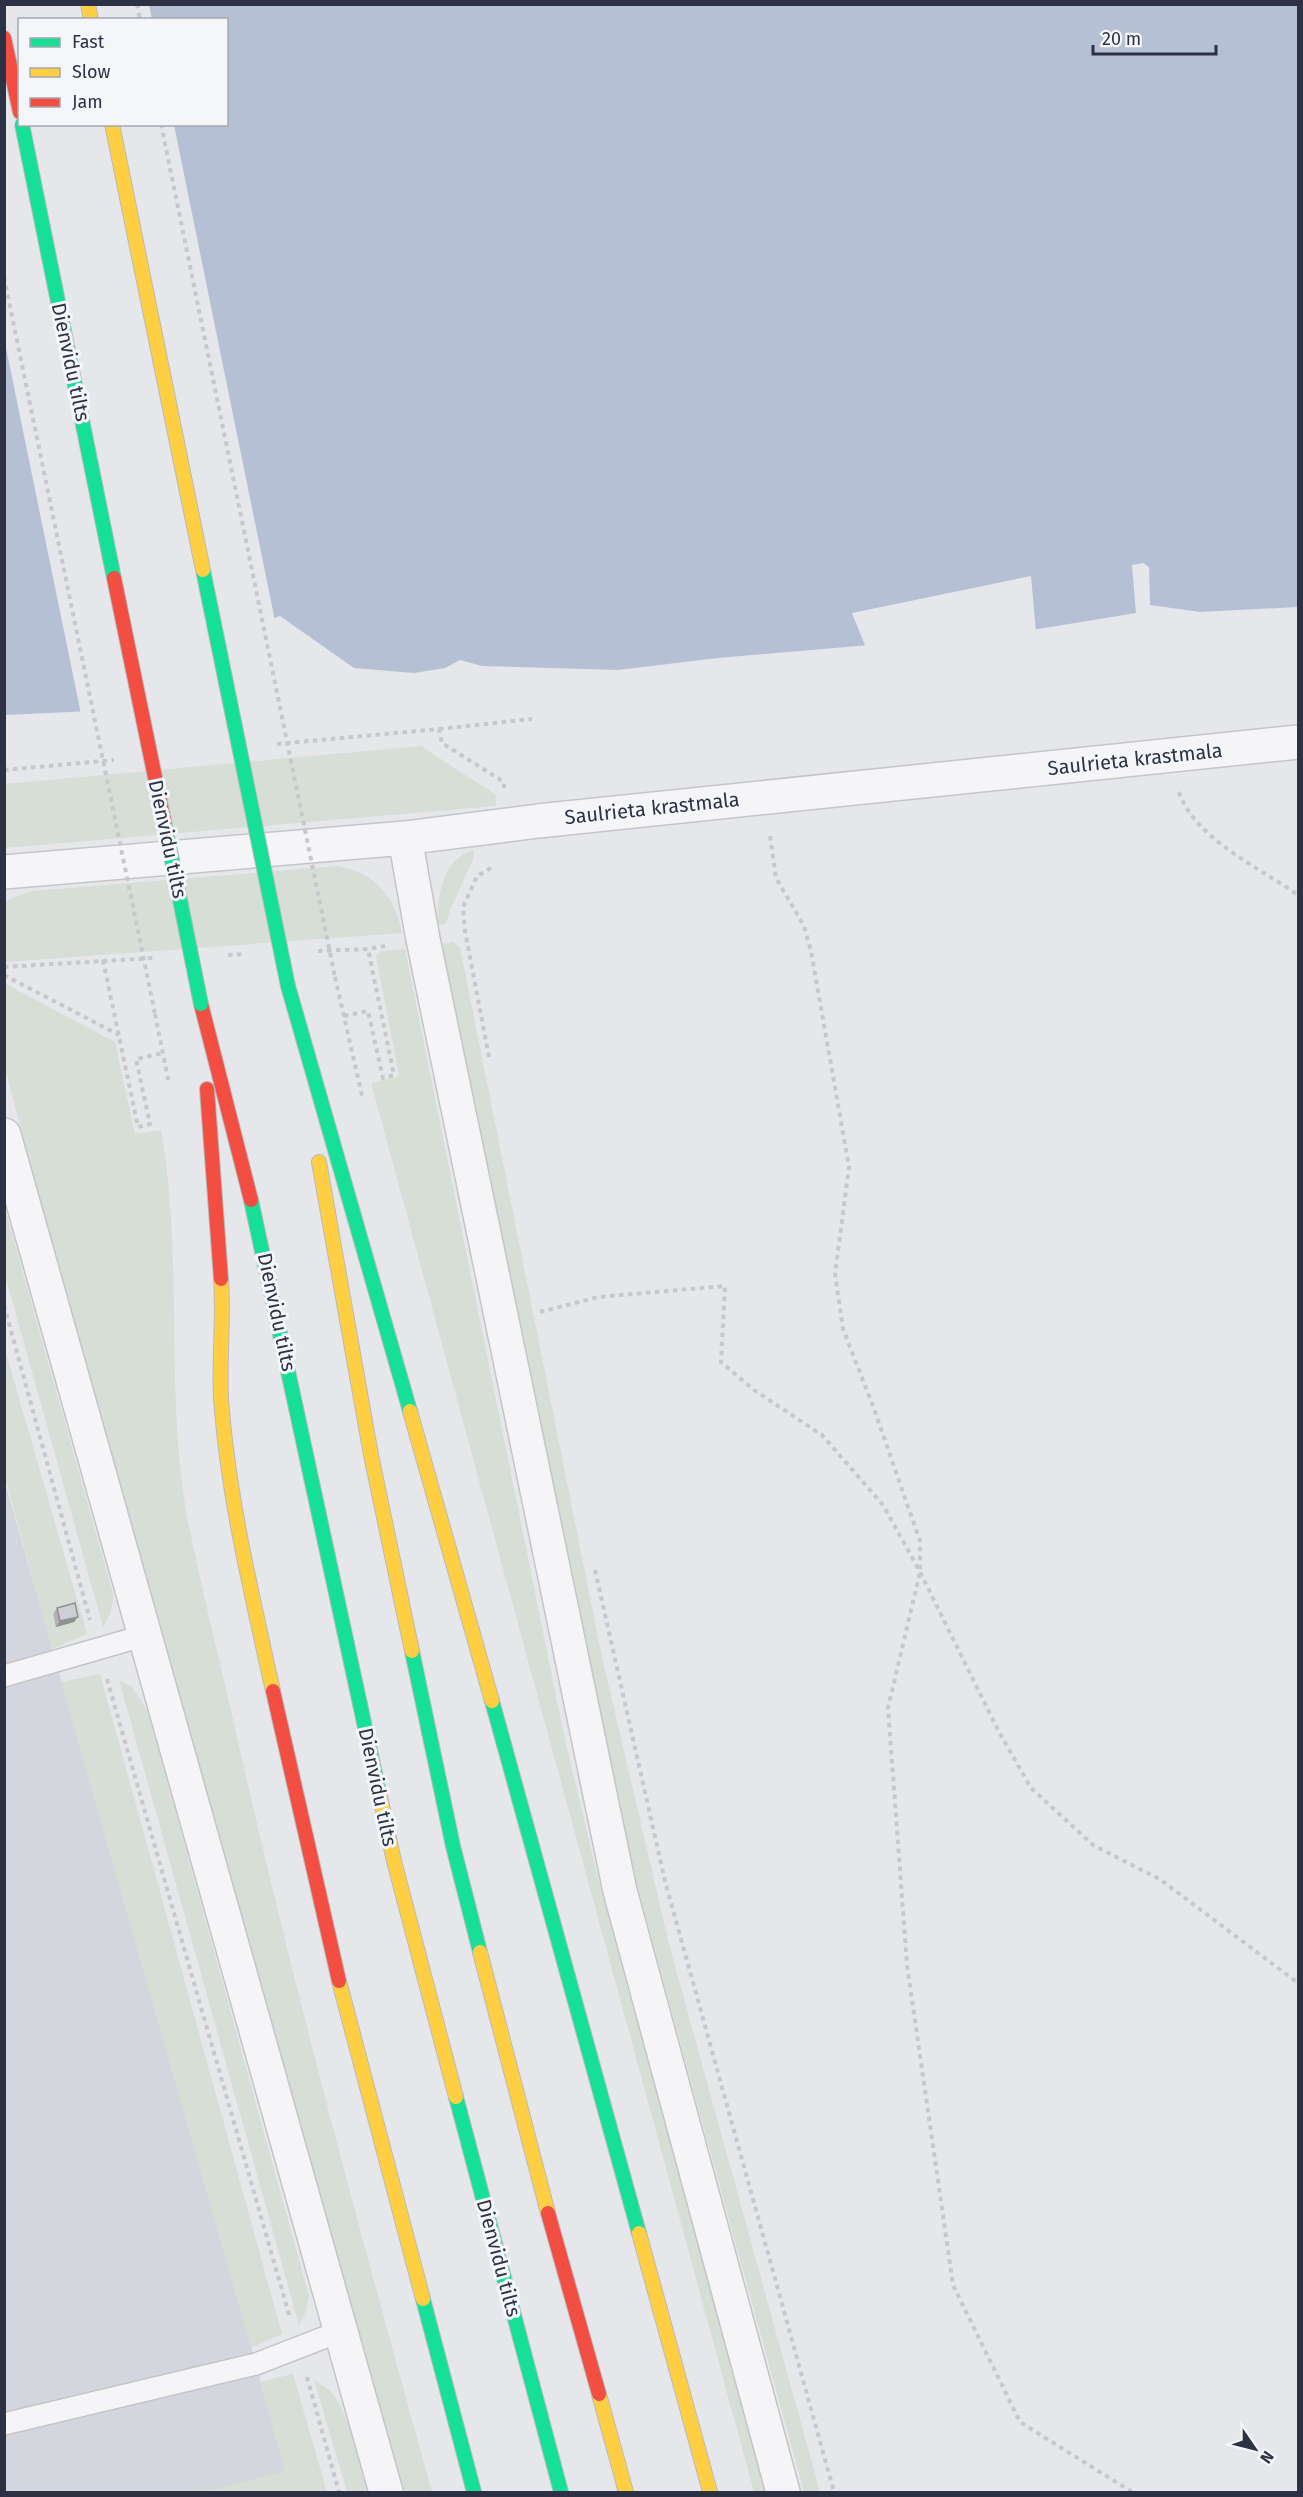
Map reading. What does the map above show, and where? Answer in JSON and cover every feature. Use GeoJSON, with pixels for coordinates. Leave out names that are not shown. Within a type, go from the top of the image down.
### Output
{"type":"FeatureCollection","features":[{"type":"Feature","properties":{"kind":"highway"},"geometry":{"type":"LineString","coordinates":[[4,38],[18,103]]}},
{"type":"Feature","properties":{"kind":"highway","name":"Dienvidu tilts"},"geometry":{"type":"LineString","coordinates":[[22,126],[201,1004],[259,1230],[394,1861],[561,2493]]}},
{"type":"Feature","properties":{"kind":"highway"},"geometry":{"type":"LineString","coordinates":[[112,126],[288,986],[311,1115]]}},
{"type":"Feature","properties":{"kind":"highway"},"geometry":{"type":"LineString","coordinates":[[288,986],[467,1610],[710,2493]]}},
{"type":"Feature","properties":{"kind":"highway"},"geometry":{"type":"LineString","coordinates":[[201,1004],[222,1289],[221,1397],[230,1479],[253,1600],[333,1958],[474,2493]]}},
{"type":"Feature","properties":{"kind":"highway"},"geometry":{"type":"LineString","coordinates":[[317,1150],[371,1455],[453,1846],[533,2159],[626,2493]]}},
{"type":"Feature","properties":{"kind":"street","name":"Saulrieta krastmala"},"geometry":{"type":"LineString","coordinates":[[4,872],[405,838],[538,820],[1299,742]]}},
{"type":"Feature","properties":{"kind":"street"},"geometry":{"type":"LineString","coordinates":[[405,838],[423,939],[620,1891],[783,2493]]}},
{"type":"Feature","properties":{"kind":"street"},"geometry":{"type":"LineString","coordinates":[[4,1135],[386,2493]]}},
{"type":"Feature","properties":{"kind":"lane"},"geometry":{"type":"LineString","coordinates":[[4,1676],[146,1635]]}},
{"type":"Feature","properties":{"kind":"lane"},"geometry":{"type":"LineString","coordinates":[[4,2424],[256,2364],[341,2331]]}},
{"type":"Feature","properties":{"kind":"path"},"geometry":{"type":"LineString","coordinates":[[162,126],[335,977]]}},
{"type":"Feature","properties":{"kind":"path"},"geometry":{"type":"LineString","coordinates":[[4,277],[155,1014]]}},
{"type":"Feature","properties":{"kind":"path"},"geometry":{"type":"LineString","coordinates":[[439,729],[532,719]]}},
{"type":"Feature","properties":{"kind":"path"},"geometry":{"type":"LineString","coordinates":[[1173,756],[1175,779],[1183,804],[1204,830],[1239,858],[1299,895]]}},
{"type":"Feature","properties":{"kind":"path"},"geometry":{"type":"LineString","coordinates":[[764,796],[776,878],[804,926],[811,951],[849,1167],[835,1274],[843,1329],[873,1406],[920,1541],[920,1572],[888,1708],[907,1965],[953,2285],[1020,2422],[1132,2493]]}},
{"type":"Feature","properties":{"kind":"path"},"geometry":{"type":"LineString","coordinates":[[311,952],[368,949],[465,931]]}},
{"type":"Feature","properties":{"kind":"path"},"geometry":{"type":"LineString","coordinates":[[344,1016],[368,1011],[382,1078],[394,1075],[368,949]]}},
{"type":"Feature","properties":{"kind":"path"},"geometry":{"type":"LineString","coordinates":[[219,955],[253,954]]}},
{"type":"Feature","properties":{"kind":"path"},"geometry":{"type":"LineString","coordinates":[[4,968],[161,957]]}},
{"type":"Feature","properties":{"kind":"path"},"geometry":{"type":"LineString","coordinates":[[104,960],[138,1127],[150,1125],[136,1059],[163,1053]]}},
{"type":"Feature","properties":{"kind":"path"},"geometry":{"type":"LineString","coordinates":[[4,975],[119,1036]]}},
{"type":"Feature","properties":{"kind":"path"},"geometry":{"type":"LineString","coordinates":[[538,1312],[598,1297],[724,1286],[721,1362],[754,1390],[822,1435],[883,1505],[920,1572],[999,1732],[1031,1788],[1094,1845],[1161,1880],[1299,1983]]}},
{"type":"Feature","properties":{"kind":"path"},"geometry":{"type":"LineString","coordinates":[[4,1305],[99,1650],[339,2493]]}},
{"type":"Feature","properties":{"kind":"shaded area"},"geometry":{"type":"Polygon","coordinates":[[[421,746],[496,795],[496,806],[5,848],[5,784],[421,746]]]}},
{"type":"Feature","properties":{"kind":"shaded area"},"geometry":{"type":"Polygon","coordinates":[[[474,850],[473,859],[446,924],[438,925],[441,891],[448,870],[463,854],[474,850]]]}},
{"type":"Feature","properties":{"kind":"shaded area"},"geometry":{"type":"Polygon","coordinates":[[[337,866],[362,874],[381,888],[394,908],[402,933],[5,962],[5,903],[11,898],[32,891],[337,866]]]}},
{"type":"Feature","properties":{"kind":"shaded area"},"geometry":{"type":"Polygon","coordinates":[[[453,942],[460,947],[602,1657],[670,1948],[820,2492],[804,2492],[637,1885],[595,1701],[441,944],[453,942]]]}},
{"type":"Feature","properties":{"kind":"shaded area"},"geometry":{"type":"Polygon","coordinates":[[[405,949],[563,1731],[596,1870],[766,2492],[754,2492],[371,1083],[399,1076],[376,956],[381,951],[405,949]]]}},
{"type":"Feature","properties":{"kind":"shaded area"},"geometry":{"type":"Polygon","coordinates":[[[4,983],[115,1042],[135,1134],[161,1130],[172,1227],[177,1424],[188,1521],[255,1816],[303,2010],[432,2492],[405,2492],[153,1615],[5,1069],[4,983]]]}},
{"type":"Feature","properties":{"kind":"shaded area"},"geometry":{"type":"Polygon","coordinates":[[[4,1205],[114,1597],[110,1614],[103,1627],[5,1275],[4,1205]]]}},
{"type":"Feature","properties":{"kind":"shaded area"},"geometry":{"type":"Polygon","coordinates":[[[4,1346],[87,1634],[52,1649],[5,1478],[4,1346]]]}},
{"type":"Feature","properties":{"kind":"shaded area"},"geometry":{"type":"Polygon","coordinates":[[[4,1479],[256,2364],[291,2492],[5,2492],[4,1479]]]}},
{"type":"Feature","properties":{"kind":"shaded area"},"geometry":{"type":"Polygon","coordinates":[[[100,1674],[282,2334],[251,2348],[61,1682],[100,1674]]]}},
{"type":"Feature","properties":{"kind":"shaded area"},"geometry":{"type":"Polygon","coordinates":[[[119,1680],[132,1687],[148,1712],[309,2296],[306,2311],[299,2325],[119,1680]]]}},
{"type":"Feature","properties":{"kind":"shaded area"},"geometry":{"type":"Polygon","coordinates":[[[293,2374],[327,2492],[202,2492],[285,2471],[260,2382],[293,2374]]]}},
{"type":"Feature","properties":{"kind":"shaded area"},"geometry":{"type":"Polygon","coordinates":[[[314,2380],[333,2394],[340,2405],[354,2442],[367,2492],[347,2492],[314,2380]]]}},
{"type":"Feature","properties":{"kind":"water"},"geometry":{"type":"Polygon","coordinates":[[[5,5],[1298,5],[1298,607],[1200,612],[1150,605],[1149,567],[1143,563],[1132,565],[1136,613],[1020,632],[1016,611],[881,644],[718,658],[618,670],[482,666],[460,660],[445,668],[414,673],[354,668],[280,616],[230,635],[160,669],[92,711],[5,715],[5,5]]]}},
{"type":"Feature","properties":{"kind":"pier"},"geometry":{"type":"Polygon","coordinates":[[[5,5],[149,5],[152,18],[18,18],[18,126],[174,126],[275,621],[231,638],[212,652],[201,654],[161,671],[93,713],[81,714],[4,338],[5,5]]]}},
{"type":"Feature","properties":{"kind":"pier"},"geometry":{"type":"Polygon","coordinates":[[[1031,576],[1036,633],[1018,635],[1013,614],[882,647],[866,648],[852,613],[1031,576]]]}},
{"type":"Feature","properties":{"kind":"building"},"geometry":{"type":"Polygon","coordinates":[[[75,1603],[78,1617],[60,1621],[57,1608],[75,1603]]]}},
{"type":"Feature","properties":{"kind":"traffic: fast"},"geometry":{"type":"LineString","coordinates":[[22,126],[114,578]]}},
{"type":"Feature","properties":{"kind":"traffic: fast"},"geometry":{"type":"LineString","coordinates":[[203,570],[288,986]]}},
{"type":"Feature","properties":{"kind":"traffic: fast"},"geometry":{"type":"LineString","coordinates":[[164,821],[201,1004]]}},
{"type":"Feature","properties":{"kind":"traffic: fast"},"geometry":{"type":"LineString","coordinates":[[288,986],[410,1411]]}},
{"type":"Feature","properties":{"kind":"traffic: fast"},"geometry":{"type":"LineString","coordinates":[[251,1200],[379,1792]]}},
{"type":"Feature","properties":{"kind":"traffic: fast"},"geometry":{"type":"LineString","coordinates":[[412,1651],[453,1846],[480,1952]]}},
{"type":"Feature","properties":{"kind":"traffic: fast"},"geometry":{"type":"LineString","coordinates":[[492,1701],[639,2233]]}},
{"type":"Feature","properties":{"kind":"traffic: fast"},"geometry":{"type":"LineString","coordinates":[[456,2097],[561,2492]]}},
{"type":"Feature","properties":{"kind":"traffic: fast"},"geometry":{"type":"LineString","coordinates":[[423,2299],[474,2492]]}},
{"type":"Feature","properties":{"kind":"traffic: slow"},"geometry":{"type":"LineString","coordinates":[[88,4],[91,18]]}},
{"type":"Feature","properties":{"kind":"traffic: slow"},"geometry":{"type":"LineString","coordinates":[[112,126],[203,570]]}},
{"type":"Feature","properties":{"kind":"traffic: slow"},"geometry":{"type":"LineString","coordinates":[[319,1162],[371,1455],[412,1651]]}},
{"type":"Feature","properties":{"kind":"traffic: slow"},"geometry":{"type":"LineString","coordinates":[[221,1279],[221,1398],[224,1435],[242,1546],[273,1691]]}},
{"type":"Feature","properties":{"kind":"traffic: slow"},"geometry":{"type":"LineString","coordinates":[[410,1411],[492,1701]]}},
{"type":"Feature","properties":{"kind":"traffic: slow"},"geometry":{"type":"LineString","coordinates":[[379,1792],[394,1861],[456,2097]]}},
{"type":"Feature","properties":{"kind":"traffic: slow"},"geometry":{"type":"LineString","coordinates":[[480,1952],[548,2213]]}},
{"type":"Feature","properties":{"kind":"traffic: slow"},"geometry":{"type":"LineString","coordinates":[[339,1981],[423,2299]]}},
{"type":"Feature","properties":{"kind":"traffic: slow"},"geometry":{"type":"LineString","coordinates":[[639,2233],[710,2492]]}},
{"type":"Feature","properties":{"kind":"traffic: slow"},"geometry":{"type":"LineString","coordinates":[[599,2394],[626,2492]]}},
{"type":"Feature","properties":{"kind":"traffic: jam"},"geometry":{"type":"LineString","coordinates":[[4,38],[18,103]]}},
{"type":"Feature","properties":{"kind":"traffic: jam"},"geometry":{"type":"LineString","coordinates":[[114,578],[164,821]]}},
{"type":"Feature","properties":{"kind":"traffic: jam"},"geometry":{"type":"LineString","coordinates":[[201,1004],[251,1200]]}},
{"type":"Feature","properties":{"kind":"traffic: jam"},"geometry":{"type":"LineString","coordinates":[[207,1089],[221,1279]]}},
{"type":"Feature","properties":{"kind":"traffic: jam"},"geometry":{"type":"LineString","coordinates":[[273,1691],[339,1981]]}},
{"type":"Feature","properties":{"kind":"traffic: jam"},"geometry":{"type":"LineString","coordinates":[[548,2213],[599,2394]]}}]}
